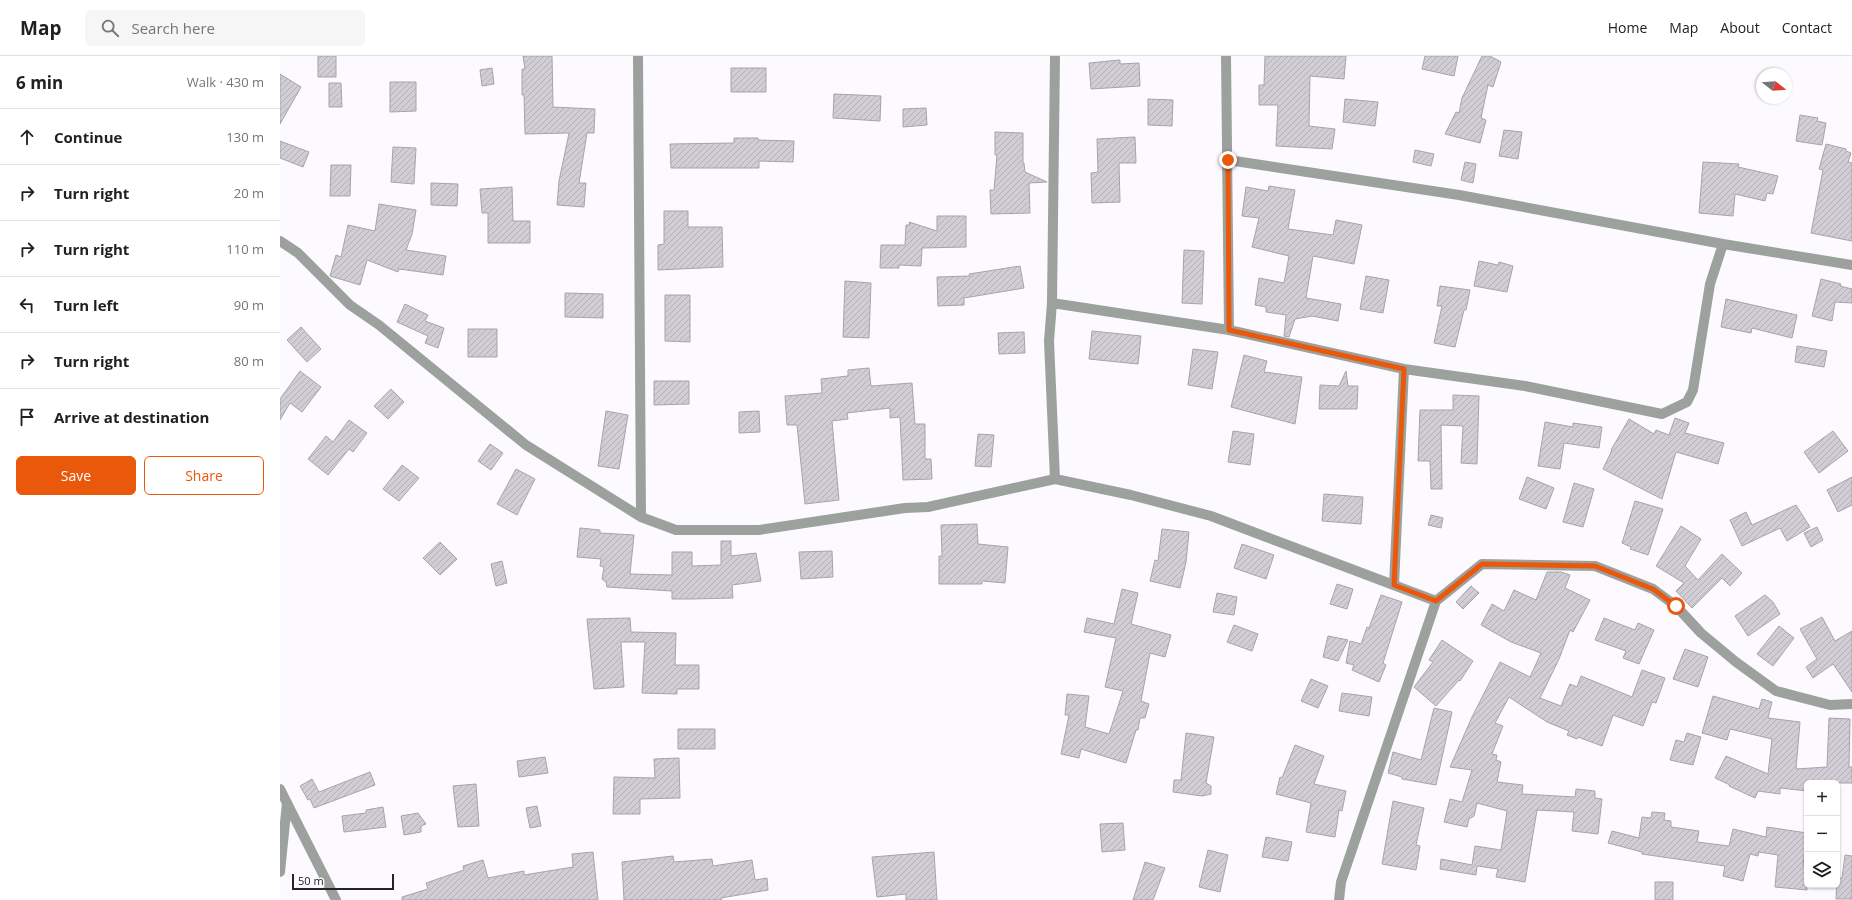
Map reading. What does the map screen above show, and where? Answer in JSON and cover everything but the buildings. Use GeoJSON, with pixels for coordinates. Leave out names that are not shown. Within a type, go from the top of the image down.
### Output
{"type":"FeatureCollection","features":[{"type":"Feature","properties":{"kind":"street"},"geometry":{"type":"LineString","coordinates":[[638,56],[641,517]]}},
{"type":"Feature","properties":{"kind":"street"},"geometry":{"type":"LineString","coordinates":[[1055,56],[1052,303],[1049,341],[1055,479]]}},
{"type":"Feature","properties":{"kind":"street"},"geometry":{"type":"LineString","coordinates":[[1226,56],[1229,330]]}},
{"type":"Feature","properties":{"kind":"street"},"geometry":{"type":"LineString","coordinates":[[1228,160],[1459,195],[1723,244],[1852,265]]}},
{"type":"Feature","properties":{"kind":"street"},"geometry":{"type":"LineString","coordinates":[[280,241],[298,253],[350,305],[386,330],[526,445],[641,517],[676,530],[759,530],[905,508],[928,507],[1055,479],[1131,495],[1211,516],[1436,601]]}},
{"type":"Feature","properties":{"kind":"street"},"geometry":{"type":"LineString","coordinates":[[1052,303],[1229,330],[1404,369],[1525,386],[1662,414],[1687,402],[1693,390],[1710,284],[1723,244]]}},
{"type":"Feature","properties":{"kind":"street"},"geometry":{"type":"LineString","coordinates":[[1394,585],[1404,369]]}},
{"type":"Feature","properties":{"kind":"street"},"geometry":{"type":"LineString","coordinates":[[1339,900],[1341,882],[1436,601],[1482,564],[1595,566],[1653,589],[1676,606],[1701,633],[1736,662],[1776,691],[1830,705],[1852,704]]}},
{"type":"Feature","properties":{"kind":"street"},"geometry":{"type":"LineString","coordinates":[[280,790],[336,900]]}},
{"type":"Feature","properties":{"kind":"street"},"geometry":{"type":"LineString","coordinates":[[280,872],[287,802]]}},
{"type":"Feature","properties":{"kind":"route"},"geometry":{"type":"LineString","coordinates":[[1228,160],[1229,330],[1404,369],[1394,585],[1436,601],[1482,564],[1595,566],[1653,589],[1676,606]]}}]}
